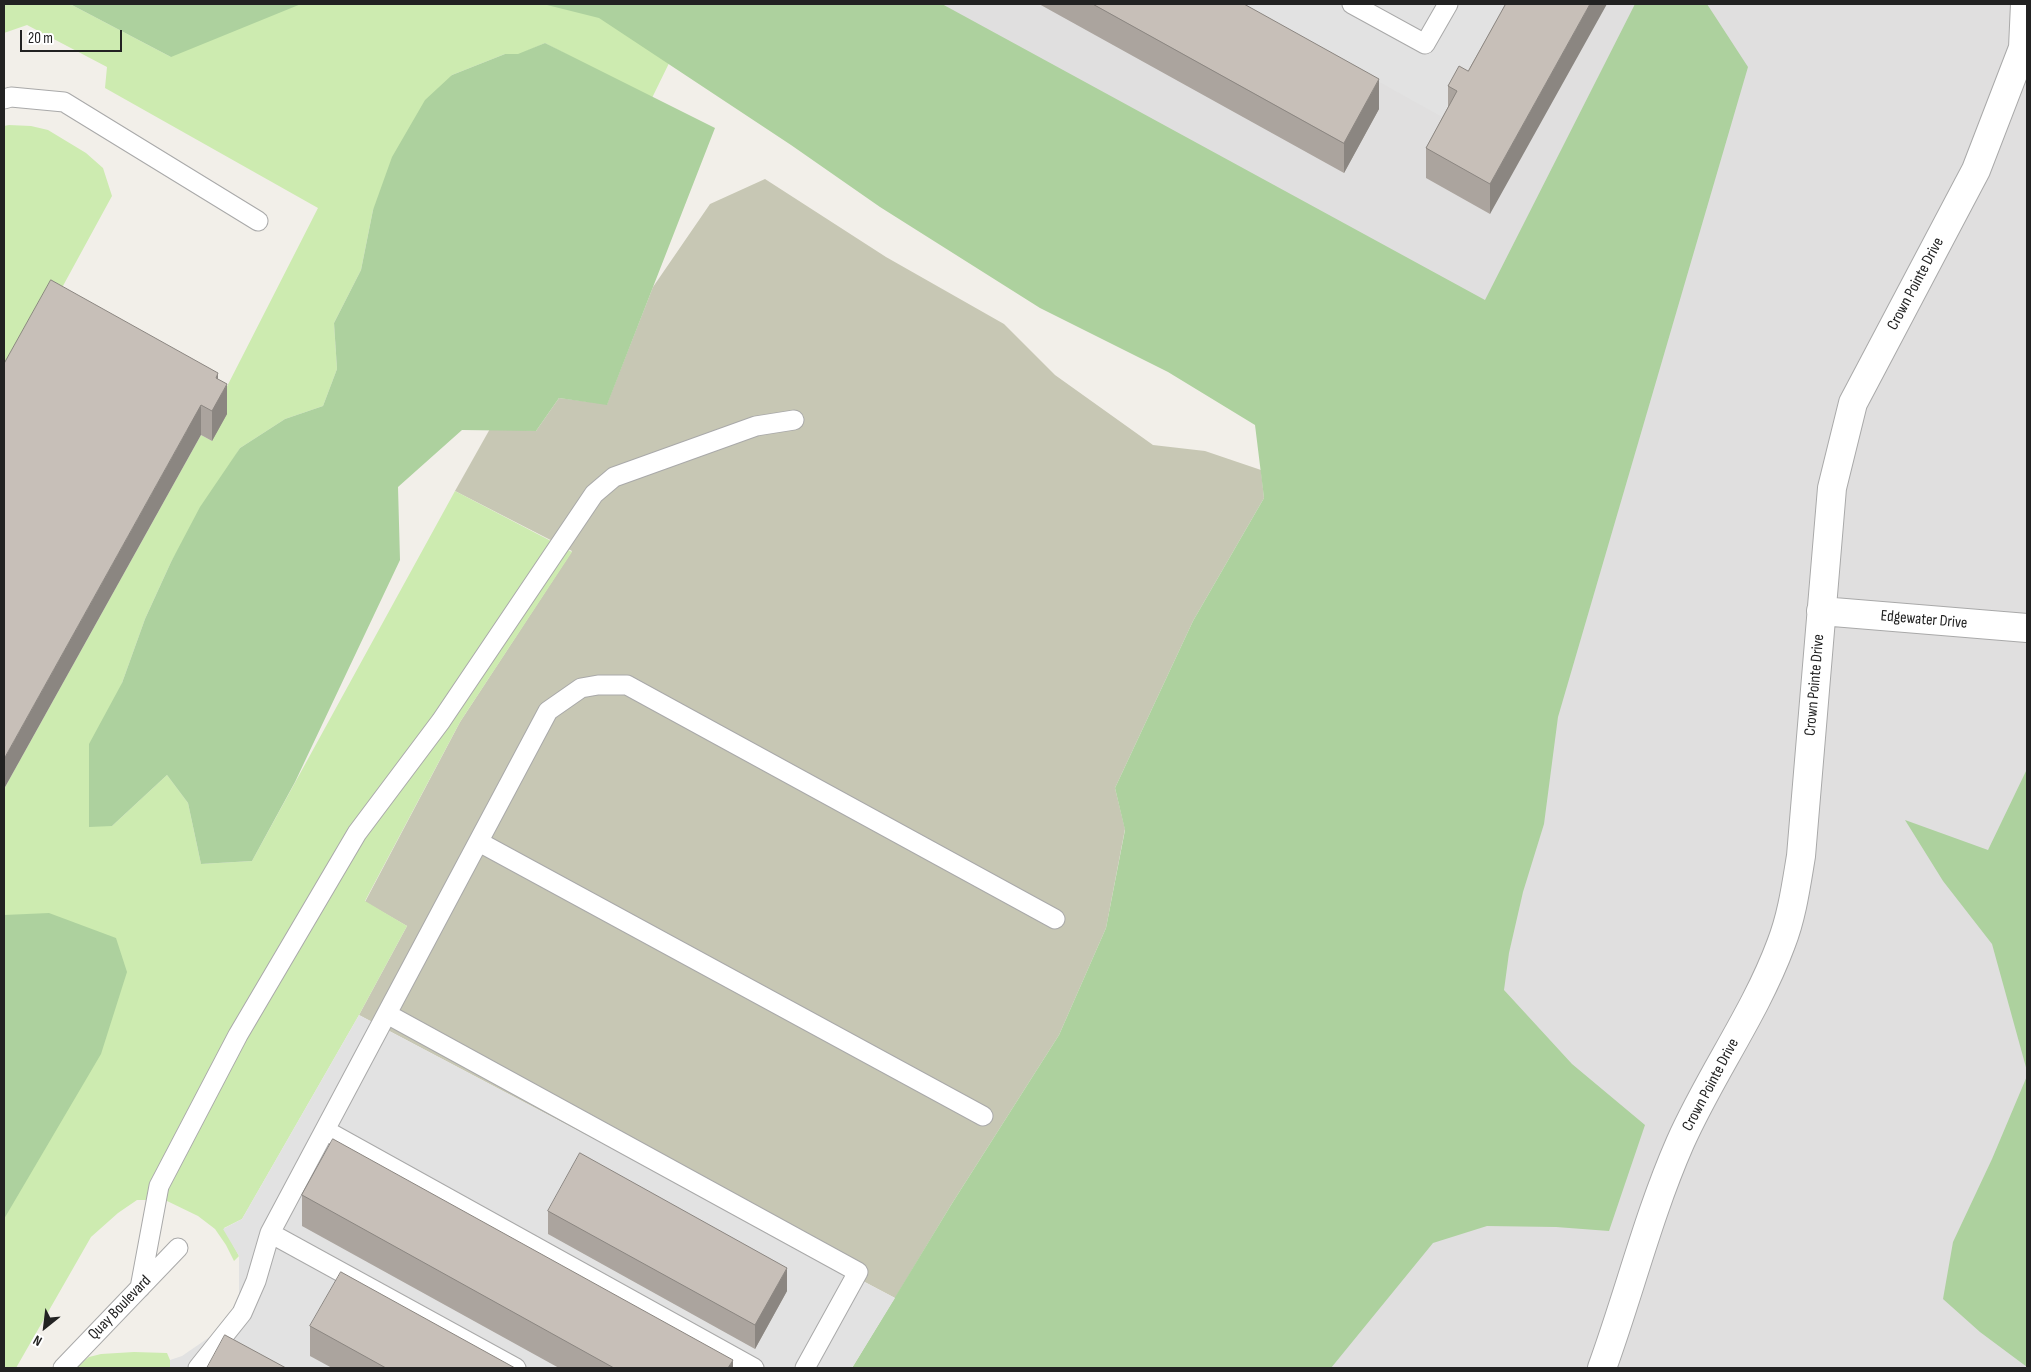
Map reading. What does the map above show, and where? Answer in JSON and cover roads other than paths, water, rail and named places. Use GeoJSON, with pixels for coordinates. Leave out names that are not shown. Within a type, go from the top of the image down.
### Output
{"type":"FeatureCollection","features":[{"type":"Feature","properties":{"kind":"street","name":"Crown Pointe Drive"},"geometry":{"type":"LineString","coordinates":[[1602,1368],[1663,1183],[1680,1142],[1764,984],[1781,944],[1793,904],[1801,856],[1832,488],[1853,403],[1976,170],[2023,48],[2024,4]]}},
{"type":"Feature","properties":{"kind":"street","name":"Edgewater Drive"},"geometry":{"type":"LineString","coordinates":[[1821,611],[2027,628]]}},
{"type":"Feature","properties":{"kind":"lane"},"geometry":{"type":"LineString","coordinates":[[1352,4],[1425,44],[1448,4]]}},
{"type":"Feature","properties":{"kind":"lane"},"geometry":{"type":"LineString","coordinates":[[4,99],[11,97],[64,102],[258,221]]}},
{"type":"Feature","properties":{"kind":"lane"},"geometry":{"type":"LineString","coordinates":[[140,1288],[158,1186],[238,1035],[357,833],[441,721],[594,494],[614,476],[756,426],[794,420]]}},
{"type":"Feature","properties":{"kind":"lane"},"geometry":{"type":"LineString","coordinates":[[198,1368],[228,1343],[256,1281],[270,1233],[548,711],[581,688],[598,685],[627,685],[1056,919]]}},
{"type":"Feature","properties":{"kind":"lane"},"geometry":{"type":"LineString","coordinates":[[479,842],[983,1116]]}},
{"type":"Feature","properties":{"kind":"lane"},"geometry":{"type":"LineString","coordinates":[[387,1014],[858,1272],[805,1368]]}},
{"type":"Feature","properties":{"kind":"lane"},"geometry":{"type":"LineString","coordinates":[[325,1130],[754,1368]]}},
{"type":"Feature","properties":{"kind":"lane"},"geometry":{"type":"LineString","coordinates":[[270,1233],[516,1368]]}},
{"type":"Feature","properties":{"kind":"lane","name":"Quay Boulevard"},"geometry":{"type":"LineString","coordinates":[[63,1368],[178,1248]]}}]}
